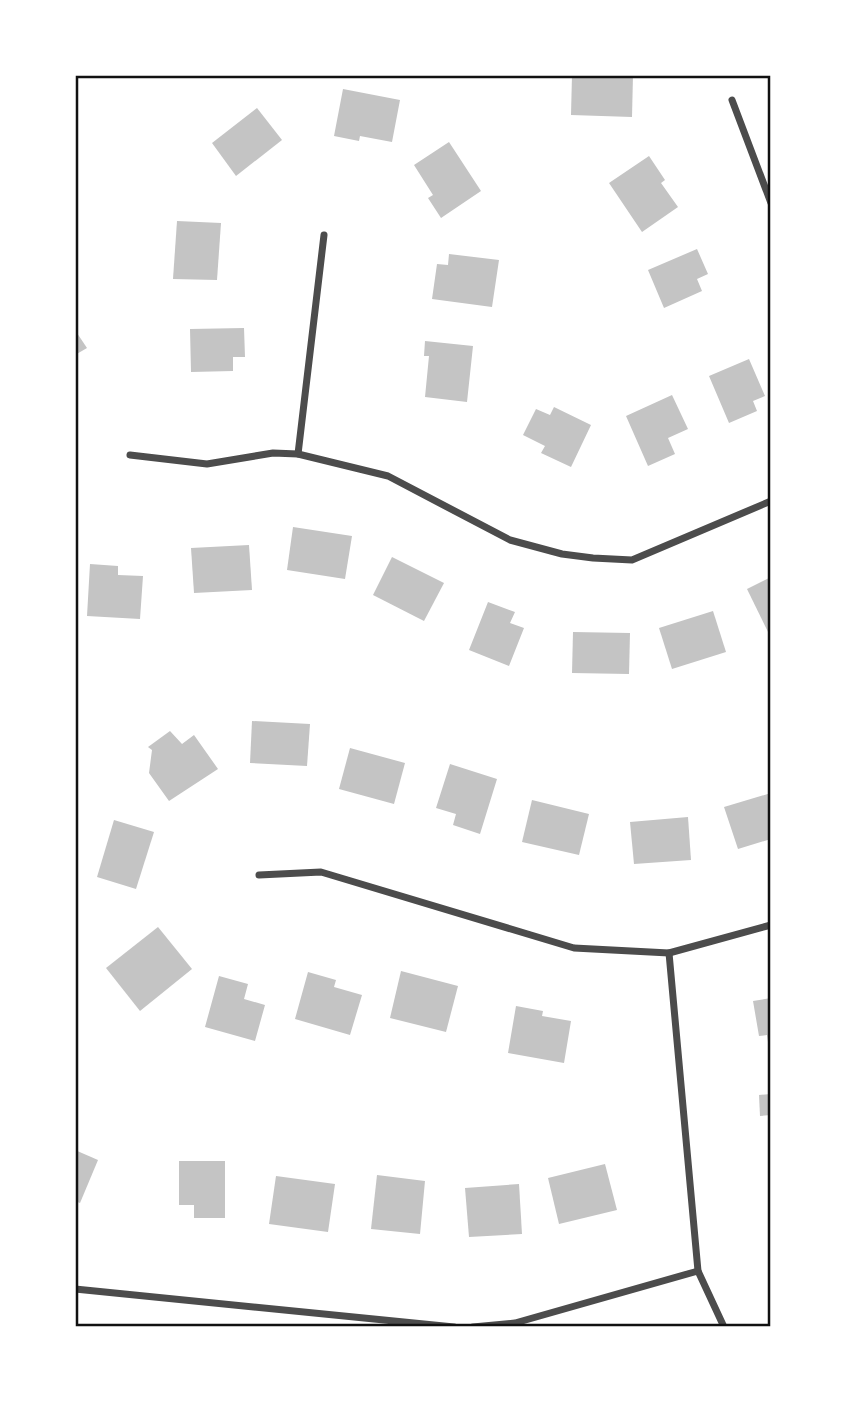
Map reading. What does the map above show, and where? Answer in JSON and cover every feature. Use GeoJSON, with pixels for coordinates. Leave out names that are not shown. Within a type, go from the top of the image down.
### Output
{"type":"FeatureCollection","features":[{"type":"Feature","properties":{"kind":"street"},"geometry":{"type":"LineString","coordinates":[[732,100],[771,203]]}},
{"type":"Feature","properties":{"kind":"street"},"geometry":{"type":"LineString","coordinates":[[298,454],[324,235]]}},
{"type":"Feature","properties":{"kind":"street"},"geometry":{"type":"LineString","coordinates":[[130,456],[207,464],[274,453],[298,454],[388,476],[510,540],[589,558],[632,560],[771,501]]}},
{"type":"Feature","properties":{"kind":"street"},"geometry":{"type":"LineString","coordinates":[[259,875],[321,872],[574,948],[669,953],[771,925]]}},
{"type":"Feature","properties":{"kind":"street"},"geometry":{"type":"LineString","coordinates":[[669,953],[698,1271],[724,1327]]}},
{"type":"Feature","properties":{"kind":"street"},"geometry":{"type":"LineString","coordinates":[[473,1327],[515,1323],[698,1271]]}},
{"type":"Feature","properties":{"kind":"street"},"geometry":{"type":"LineString","coordinates":[[75,1289],[454,1327]]}},
{"type":"Feature","properties":{"kind":"building"},"geometry":{"type":"Polygon","coordinates":[[[572,75],[633,75],[632,117],[571,115],[572,75]]]}},
{"type":"Feature","properties":{"kind":"building"},"geometry":{"type":"Polygon","coordinates":[[[343,89],[400,100],[392,142],[360,136],[359,141],[334,136],[343,89]]]}},
{"type":"Feature","properties":{"kind":"building"},"geometry":{"type":"Polygon","coordinates":[[[257,108],[282,140],[236,176],[212,143],[257,108]]]}},
{"type":"Feature","properties":{"kind":"building"},"geometry":{"type":"Polygon","coordinates":[[[449,142],[481,191],[441,218],[428,198],[433,195],[414,165],[449,142]]]}},
{"type":"Feature","properties":{"kind":"building"},"geometry":{"type":"Polygon","coordinates":[[[649,156],[665,180],[661,183],[678,207],[642,232],[609,183],[649,156]]]}},
{"type":"Feature","properties":{"kind":"building"},"geometry":{"type":"Polygon","coordinates":[[[177,221],[221,223],[217,280],[173,279],[177,221]]]}},
{"type":"Feature","properties":{"kind":"building"},"geometry":{"type":"Polygon","coordinates":[[[697,249],[708,274],[697,279],[702,291],[664,308],[648,270],[697,249]]]}},
{"type":"Feature","properties":{"kind":"building"},"geometry":{"type":"Polygon","coordinates":[[[449,254],[499,260],[492,307],[432,299],[437,264],[448,265],[449,254]]]}},
{"type":"Feature","properties":{"kind":"building"},"geometry":{"type":"Polygon","coordinates":[[[244,328],[245,357],[233,357],[233,371],[191,372],[190,329],[244,328]]]}},
{"type":"Feature","properties":{"kind":"building"},"geometry":{"type":"Polygon","coordinates":[[[75,330],[87,348],[75,355],[75,330]]]}},
{"type":"Feature","properties":{"kind":"building"},"geometry":{"type":"Polygon","coordinates":[[[425,341],[473,346],[467,402],[425,397],[429,356],[424,356],[425,341]]]}},
{"type":"Feature","properties":{"kind":"building"},"geometry":{"type":"Polygon","coordinates":[[[749,359],[765,396],[753,401],[757,411],[729,423],[709,376],[749,359]]]}},
{"type":"Feature","properties":{"kind":"building"},"geometry":{"type":"Polygon","coordinates":[[[672,395],[688,429],[668,438],[675,454],[648,466],[626,416],[672,395]]]}},
{"type":"Feature","properties":{"kind":"building"},"geometry":{"type":"Polygon","coordinates":[[[554,407],[591,425],[571,467],[541,453],[545,446],[523,435],[536,409],[550,415],[554,407]]]}},
{"type":"Feature","properties":{"kind":"building"},"geometry":{"type":"Polygon","coordinates":[[[293,527],[352,536],[345,579],[287,570],[293,527]]]}},
{"type":"Feature","properties":{"kind":"building"},"geometry":{"type":"Polygon","coordinates":[[[249,545],[252,590],[194,593],[191,548],[249,545]]]}},
{"type":"Feature","properties":{"kind":"building"},"geometry":{"type":"Polygon","coordinates":[[[392,557],[444,583],[424,621],[373,595],[392,557]]]}},
{"type":"Feature","properties":{"kind":"building"},"geometry":{"type":"Polygon","coordinates":[[[90,564],[118,566],[118,575],[143,576],[140,619],[87,616],[90,564]]]}},
{"type":"Feature","properties":{"kind":"building"},"geometry":{"type":"Polygon","coordinates":[[[771,577],[771,638],[747,589],[771,577]]]}},
{"type":"Feature","properties":{"kind":"building"},"geometry":{"type":"Polygon","coordinates":[[[488,602],[515,612],[510,623],[524,628],[509,666],[469,650],[488,602]]]}},
{"type":"Feature","properties":{"kind":"building"},"geometry":{"type":"Polygon","coordinates":[[[713,611],[726,652],[672,669],[659,628],[713,611]]]}},
{"type":"Feature","properties":{"kind":"building"},"geometry":{"type":"Polygon","coordinates":[[[573,632],[630,633],[629,674],[572,673],[573,632]]]}},
{"type":"Feature","properties":{"kind":"building"},"geometry":{"type":"Polygon","coordinates":[[[252,721],[310,724],[307,766],[250,763],[252,721]]]}},
{"type":"Feature","properties":{"kind":"building"},"geometry":{"type":"Polygon","coordinates":[[[170,731],[182,744],[194,735],[218,769],[169,801],[149,773],[152,750],[148,747],[170,731]]]}},
{"type":"Feature","properties":{"kind":"building"},"geometry":{"type":"Polygon","coordinates":[[[350,748],[405,763],[394,804],[339,789],[350,748]]]}},
{"type":"Feature","properties":{"kind":"building"},"geometry":{"type":"Polygon","coordinates":[[[450,764],[497,779],[480,834],[453,825],[456,814],[436,808],[450,764]]]}},
{"type":"Feature","properties":{"kind":"building"},"geometry":{"type":"Polygon","coordinates":[[[771,793],[771,839],[738,849],[724,807],[771,793]]]}},
{"type":"Feature","properties":{"kind":"building"},"geometry":{"type":"Polygon","coordinates":[[[532,800],[589,814],[579,855],[522,842],[532,800]]]}},
{"type":"Feature","properties":{"kind":"building"},"geometry":{"type":"Polygon","coordinates":[[[688,817],[691,860],[634,864],[630,822],[688,817]]]}},
{"type":"Feature","properties":{"kind":"building"},"geometry":{"type":"Polygon","coordinates":[[[114,820],[154,832],[136,889],[97,877],[114,820]]]}},
{"type":"Feature","properties":{"kind":"building"},"geometry":{"type":"Polygon","coordinates":[[[158,927],[192,969],[140,1011],[106,968],[158,927]]]}},
{"type":"Feature","properties":{"kind":"building"},"geometry":{"type":"Polygon","coordinates":[[[401,971],[458,986],[446,1032],[390,1018],[401,971]]]}},
{"type":"Feature","properties":{"kind":"building"},"geometry":{"type":"Polygon","coordinates":[[[308,972],[336,980],[334,987],[362,995],[350,1035],[295,1019],[308,972]]]}},
{"type":"Feature","properties":{"kind":"building"},"geometry":{"type":"Polygon","coordinates":[[[219,976],[248,984],[244,999],[265,1005],[255,1041],[205,1027],[219,976]]]}},
{"type":"Feature","properties":{"kind":"building"},"geometry":{"type":"Polygon","coordinates":[[[771,998],[769,1049],[767,1035],[759,1036],[753,1001],[771,998]]]}},
{"type":"Feature","properties":{"kind":"building"},"geometry":{"type":"Polygon","coordinates":[[[516,1006],[543,1011],[542,1016],[571,1021],[564,1063],[508,1053],[516,1006]]]}},
{"type":"Feature","properties":{"kind":"building"},"geometry":{"type":"Polygon","coordinates":[[[771,1094],[771,1115],[760,1116],[759,1095],[771,1094]]]}},
{"type":"Feature","properties":{"kind":"building"},"geometry":{"type":"Polygon","coordinates":[[[75,1150],[98,1160],[80,1203],[75,1201],[75,1150]]]}},
{"type":"Feature","properties":{"kind":"building"},"geometry":{"type":"Polygon","coordinates":[[[179,1161],[225,1161],[225,1218],[194,1218],[194,1205],[179,1205],[179,1161]]]}},
{"type":"Feature","properties":{"kind":"building"},"geometry":{"type":"Polygon","coordinates":[[[605,1164],[617,1210],[559,1224],[548,1178],[605,1164]]]}},
{"type":"Feature","properties":{"kind":"building"},"geometry":{"type":"Polygon","coordinates":[[[377,1175],[425,1181],[420,1234],[371,1229],[377,1175]]]}},
{"type":"Feature","properties":{"kind":"building"},"geometry":{"type":"Polygon","coordinates":[[[276,1176],[335,1184],[328,1232],[269,1224],[276,1176]]]}},
{"type":"Feature","properties":{"kind":"building"},"geometry":{"type":"Polygon","coordinates":[[[519,1184],[522,1234],[469,1237],[465,1188],[519,1184]]]}}]}
